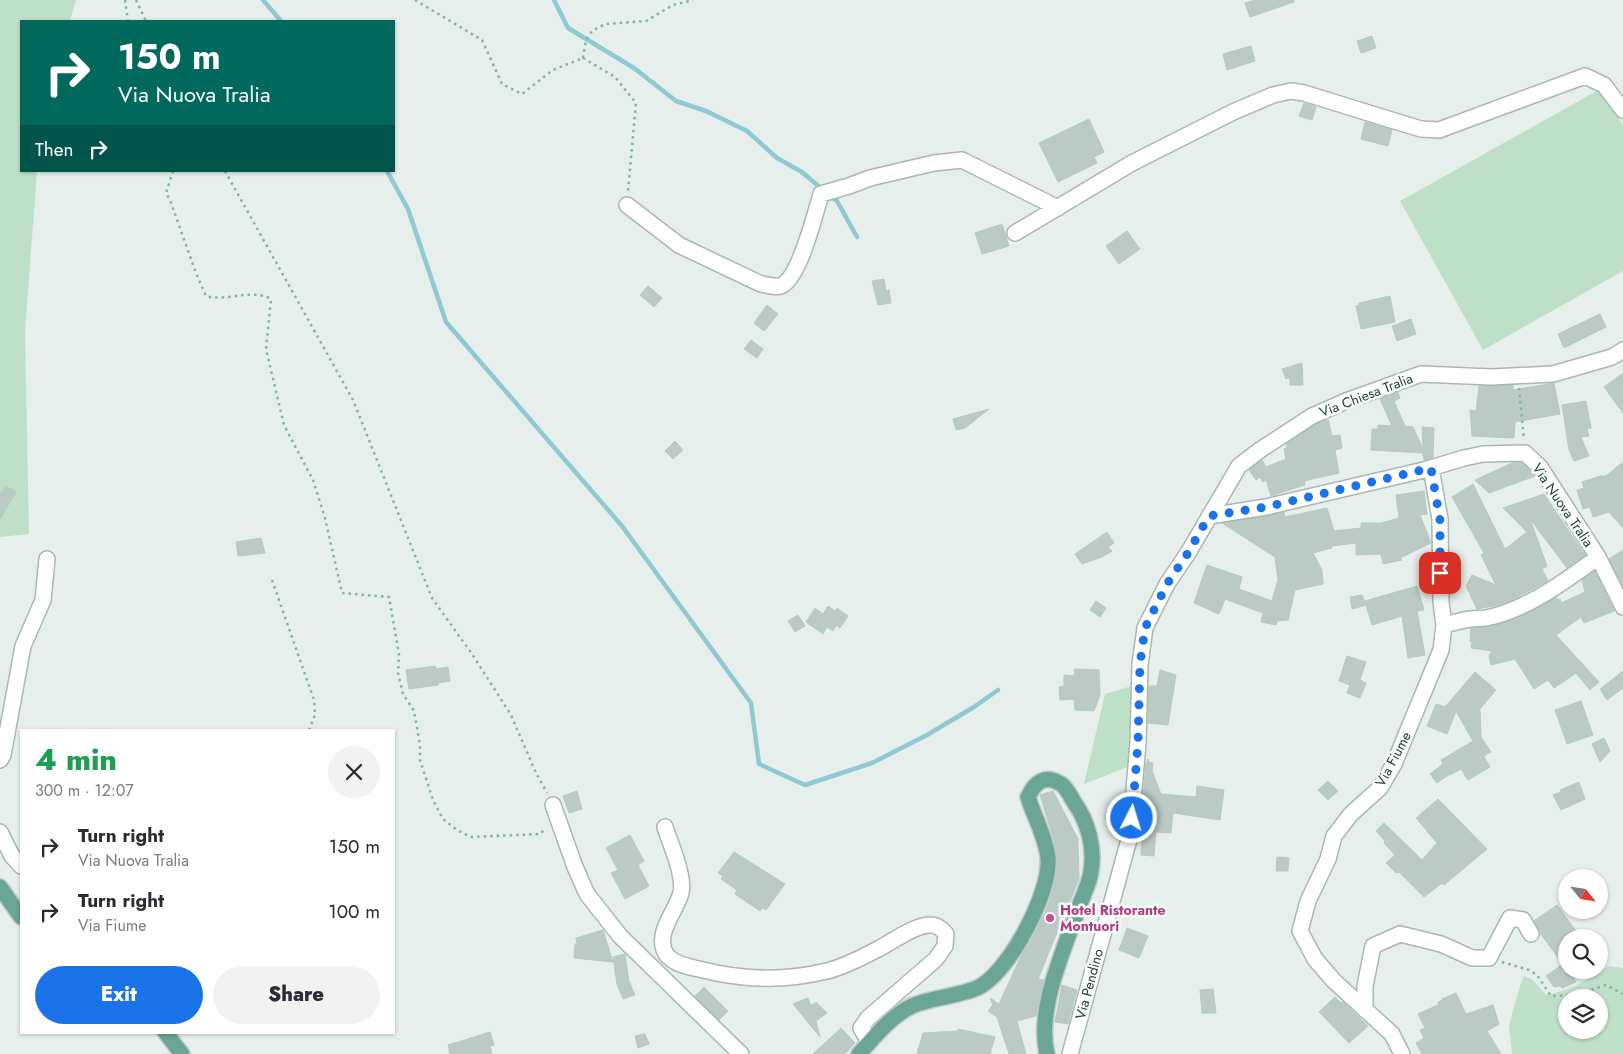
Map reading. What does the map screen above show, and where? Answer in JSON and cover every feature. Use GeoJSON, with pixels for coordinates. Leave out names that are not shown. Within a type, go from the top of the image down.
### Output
{"type":"FeatureCollection","features":[{"type":"Feature","properties":{"kind":"main road"},"geometry":{"type":"LineString","coordinates":[[859,1054],[893,1019],[912,1006],[980,987],[993,977],[1006,962],[1040,901],[1047,880],[1048,858],[1044,840],[1028,797],[1034,786],[1040,781],[1050,780],[1063,785],[1083,815],[1092,844],[1091,872],[1048,998],[1043,1040],[1047,1054]]}},
{"type":"Feature","properties":{"kind":"main road"},"geometry":{"type":"LineString","coordinates":[[0,887],[20,916]]}},
{"type":"Feature","properties":{"kind":"main road"},"geometry":{"type":"LineString","coordinates":[[167,1034],[182,1054]]}},
{"type":"Feature","properties":{"kind":"street"},"geometry":{"type":"LineString","coordinates":[[1016,233],[1132,163],[1233,112],[1273,95],[1291,91],[1304,93],[1421,129],[1439,130],[1585,76],[1604,85],[1623,110]]}},
{"type":"Feature","properties":{"kind":"street"},"geometry":{"type":"LineString","coordinates":[[627,204],[679,246],[761,284],[775,287],[784,284],[796,270],[822,194],[870,178],[934,163],[962,160],[1058,208]]}},
{"type":"Feature","properties":{"kind":"street","name":"Via Chiesa Tralia"},"geometry":{"type":"LineString","coordinates":[[1209,516],[1239,466],[1312,416],[1346,401],[1421,374],[1491,378],[1553,374],[1612,357],[1623,350]]}},
{"type":"Feature","properties":{"kind":"street","name":"Via Nuova Tralia"},"geometry":{"type":"LineString","coordinates":[[1209,516],[1266,507],[1483,454],[1525,453],[1540,467],[1598,557],[1623,607]]}},
{"type":"Feature","properties":{"kind":"street","name":"Via Fiume"},"geometry":{"type":"LineString","coordinates":[[1402,1054],[1392,1034],[1334,981],[1315,959],[1300,931],[1308,900],[1328,859],[1334,836],[1351,814],[1380,788],[1394,764],[1442,650],[1444,625],[1441,602],[1440,520],[1431,468]]}},
{"type":"Feature","properties":{"kind":"street","name":"Via Pendino"},"geometry":{"type":"LineString","coordinates":[[1070,1054],[1130,836],[1138,743],[1140,664],[1145,628],[1167,584],[1188,553],[1209,516]]}},
{"type":"Feature","properties":{"kind":"street"},"geometry":{"type":"LineString","coordinates":[[1444,625],[1470,619],[1486,618],[1507,611],[1548,590],[1598,557]]}},
{"type":"Feature","properties":{"kind":"street"},"geometry":{"type":"LineString","coordinates":[[0,760],[3,755],[10,723],[23,646],[43,600],[47,559]]}},
{"type":"Feature","properties":{"kind":"street"},"geometry":{"type":"LineString","coordinates":[[553,805],[587,894],[620,936],[741,1054]]}},
{"type":"Feature","properties":{"kind":"street"},"geometry":{"type":"LineString","coordinates":[[665,827],[680,878],[681,892],[663,935],[663,949],[668,957],[678,963],[718,974],[788,978],[829,971],[877,950],[916,929],[930,924],[940,926],[946,934],[945,946],[936,959],[868,1018],[861,1028],[870,1042]]}},
{"type":"Feature","properties":{"kind":"street"},"geometry":{"type":"LineString","coordinates":[[0,832],[12,856],[20,865]]}},
{"type":"Feature","properties":{"kind":"street"},"geometry":{"type":"LineString","coordinates":[[1365,1010],[1365,986],[1373,946],[1400,934],[1441,944],[1472,958],[1489,958],[1510,918],[1523,920],[1530,934]]}},
{"type":"Feature","properties":{"kind":"path"},"geometry":{"type":"LineString","coordinates":[[125,0],[128,20]]}},
{"type":"Feature","properties":{"kind":"path"},"geometry":{"type":"LineString","coordinates":[[136,0],[146,20]]}},
{"type":"Feature","properties":{"kind":"path"},"geometry":{"type":"LineString","coordinates":[[415,0],[482,40],[502,84],[522,94],[553,70],[583,58]]}},
{"type":"Feature","properties":{"kind":"path"},"geometry":{"type":"LineString","coordinates":[[583,58],[586,40],[592,31],[605,24],[646,21],[673,5],[693,0]]}},
{"type":"Feature","properties":{"kind":"path"},"geometry":{"type":"LineString","coordinates":[[583,58],[614,77],[636,103],[627,204]]}},
{"type":"Feature","properties":{"kind":"path"},"geometry":{"type":"LineString","coordinates":[[173,172],[166,193],[206,296],[215,298],[263,294],[271,299],[266,349],[284,425],[313,480],[325,518],[342,593],[389,597],[399,654],[398,673],[403,694],[414,711],[420,745],[420,760],[433,800],[443,819],[457,830],[471,837],[540,834],[547,826],[548,815],[553,805],[536,773],[511,715],[472,654],[432,598],[353,400],[226,172]]}},
{"type":"Feature","properties":{"kind":"path"},"geometry":{"type":"LineString","coordinates":[[1518,377],[1525,453]]}},
{"type":"Feature","properties":{"kind":"path"},"geometry":{"type":"LineString","coordinates":[[272,580],[314,700],[315,715],[309,729]]}},
{"type":"Feature","properties":{"kind":"path"},"geometry":{"type":"LineString","coordinates":[[1489,958],[1529,970],[1537,975],[1552,996],[1575,995],[1606,985],[1623,994]]}},
{"type":"Feature","properties":{"kind":"green space"},"geometry":{"type":"Polygon","coordinates":[[[0,0],[76,0],[70,20],[20,20],[20,172],[37,172],[25,332],[29,534],[0,537],[0,0]]]}},
{"type":"Feature","properties":{"kind":"green space"},"geometry":{"type":"Polygon","coordinates":[[[1602,88],[1623,126],[1623,271],[1483,350],[1400,201],[1602,88]]]}},
{"type":"Feature","properties":{"kind":"green space"},"geometry":{"type":"Polygon","coordinates":[[[1145,682],[1140,762],[1084,784],[1105,694],[1145,682]]]}},
{"type":"Feature","properties":{"kind":"green space"},"geometry":{"type":"Polygon","coordinates":[[[1608,967],[1623,968],[1623,1054],[1512,1054],[1509,1025],[1524,976],[1533,980],[1546,995],[1558,992],[1558,1039],[1608,1039],[1608,989],[1566,989],[1589,979],[1608,979],[1608,967]]]}},
{"type":"Feature","properties":{"kind":"building"},"geometry":{"type":"Polygon","coordinates":[[[1255,0],[1294,0],[1294,2],[1250,17],[1245,3],[1255,0]]]}},
{"type":"Feature","properties":{"kind":"building"},"geometry":{"type":"Polygon","coordinates":[[[1372,36],[1376,48],[1361,53],[1357,41],[1372,36]]]}},
{"type":"Feature","properties":{"kind":"building"},"geometry":{"type":"Polygon","coordinates":[[[1251,46],[1255,61],[1227,70],[1223,54],[1251,46]]]}},
{"type":"Feature","properties":{"kind":"building"},"geometry":{"type":"Polygon","coordinates":[[[1304,103],[1316,107],[1312,120],[1299,116],[1304,103]]]}},
{"type":"Feature","properties":{"kind":"building"},"geometry":{"type":"Polygon","coordinates":[[[1089,119],[1104,152],[1094,157],[1097,163],[1058,182],[1039,143],[1089,119]]]}},
{"type":"Feature","properties":{"kind":"building"},"geometry":{"type":"Polygon","coordinates":[[[1365,122],[1392,130],[1388,146],[1361,139],[1365,122]]]}},
{"type":"Feature","properties":{"kind":"building"},"geometry":{"type":"Polygon","coordinates":[[[1002,224],[1009,246],[982,254],[975,233],[1002,224]]]}},
{"type":"Feature","properties":{"kind":"building"},"geometry":{"type":"Polygon","coordinates":[[[1127,231],[1140,249],[1119,264],[1106,246],[1127,231]]]}},
{"type":"Feature","properties":{"kind":"building"},"geometry":{"type":"Polygon","coordinates":[[[884,279],[886,291],[889,290],[891,303],[878,305],[872,281],[884,279]]]}},
{"type":"Feature","properties":{"kind":"building"},"geometry":{"type":"Polygon","coordinates":[[[648,286],[662,298],[654,307],[640,295],[648,286]]]}},
{"type":"Feature","properties":{"kind":"building"},"geometry":{"type":"Polygon","coordinates":[[[1390,296],[1395,322],[1361,329],[1356,306],[1359,303],[1390,296]]]}},
{"type":"Feature","properties":{"kind":"building"},"geometry":{"type":"Polygon","coordinates":[[[767,305],[778,314],[764,331],[754,323],[767,305]]]}},
{"type":"Feature","properties":{"kind":"building"},"geometry":{"type":"Polygon","coordinates":[[[1600,314],[1606,327],[1564,348],[1558,334],[1600,314]]]}},
{"type":"Feature","properties":{"kind":"building"},"geometry":{"type":"Polygon","coordinates":[[[1411,319],[1416,334],[1397,341],[1392,326],[1411,319]]]}},
{"type":"Feature","properties":{"kind":"building"},"geometry":{"type":"Polygon","coordinates":[[[751,340],[763,349],[757,358],[744,349],[751,340]]]}},
{"type":"Feature","properties":{"kind":"building"},"geometry":{"type":"Polygon","coordinates":[[[1302,363],[1303,385],[1290,385],[1290,378],[1286,379],[1282,369],[1302,363]]]}},
{"type":"Feature","properties":{"kind":"building"},"geometry":{"type":"Polygon","coordinates":[[[1623,373],[1623,413],[1604,387],[1623,373]]]}},
{"type":"Feature","properties":{"kind":"building"},"geometry":{"type":"Polygon","coordinates":[[[1554,383],[1560,414],[1515,422],[1514,438],[1472,436],[1470,410],[1476,411],[1479,386],[1513,385],[1513,390],[1554,383]]]}},
{"type":"Feature","properties":{"kind":"building"},"geometry":{"type":"Polygon","coordinates":[[[1398,392],[1400,398],[1394,401],[1405,426],[1413,427],[1423,449],[1422,427],[1434,428],[1433,458],[1424,460],[1423,453],[1371,450],[1372,429],[1378,429],[1378,425],[1392,426],[1380,399],[1398,392]]]}},
{"type":"Feature","properties":{"kind":"building"},"geometry":{"type":"Polygon","coordinates":[[[1586,401],[1591,428],[1587,429],[1589,436],[1581,437],[1589,456],[1574,461],[1569,450],[1562,405],[1586,401]]]}},
{"type":"Feature","properties":{"kind":"building"},"geometry":{"type":"Polygon","coordinates":[[[989,409],[965,428],[956,430],[953,419],[989,409]]]}},
{"type":"Feature","properties":{"kind":"building"},"geometry":{"type":"Polygon","coordinates":[[[1328,419],[1332,436],[1340,435],[1342,448],[1335,450],[1339,473],[1304,481],[1305,485],[1271,496],[1266,480],[1263,482],[1260,477],[1256,480],[1249,470],[1262,460],[1266,467],[1286,459],[1284,449],[1287,447],[1286,444],[1316,424],[1328,419]]]}},
{"type":"Feature","properties":{"kind":"building"},"geometry":{"type":"Polygon","coordinates":[[[675,441],[683,450],[673,459],[665,451],[675,441]]]}},
{"type":"Feature","properties":{"kind":"building"},"geometry":{"type":"Polygon","coordinates":[[[1521,462],[1535,476],[1489,493],[1475,480],[1512,463],[1521,462]]]}},
{"type":"Feature","properties":{"kind":"building"},"geometry":{"type":"Polygon","coordinates":[[[1623,462],[1623,528],[1609,512],[1593,517],[1590,507],[1583,509],[1577,490],[1584,488],[1582,482],[1606,476],[1623,462]]]}},
{"type":"Feature","properties":{"kind":"building"},"geometry":{"type":"Polygon","coordinates":[[[1473,484],[1505,549],[1527,532],[1503,508],[1544,494],[1585,555],[1567,568],[1530,519],[1547,566],[1542,569],[1548,581],[1512,600],[1477,609],[1466,586],[1472,575],[1496,585],[1481,555],[1484,553],[1452,497],[1473,484]]]}},
{"type":"Feature","properties":{"kind":"building"},"geometry":{"type":"Polygon","coordinates":[[[6,486],[16,492],[0,519],[0,495],[6,486]]]}},
{"type":"Feature","properties":{"kind":"building"},"geometry":{"type":"Polygon","coordinates":[[[1424,491],[1427,514],[1420,515],[1431,543],[1400,558],[1402,560],[1383,564],[1381,554],[1356,555],[1356,543],[1331,546],[1332,548],[1313,553],[1322,570],[1323,584],[1295,590],[1288,620],[1277,621],[1276,625],[1261,622],[1263,613],[1225,599],[1219,614],[1194,603],[1207,565],[1242,577],[1239,589],[1272,601],[1278,580],[1275,557],[1222,523],[1284,512],[1285,517],[1327,508],[1334,531],[1361,528],[1361,523],[1381,523],[1399,518],[1396,495],[1424,491]]]}},
{"type":"Feature","properties":{"kind":"building"},"geometry":{"type":"Polygon","coordinates":[[[1107,532],[1114,543],[1108,547],[1112,551],[1102,557],[1082,564],[1075,554],[1107,532]]]}},
{"type":"Feature","properties":{"kind":"building"},"geometry":{"type":"Polygon","coordinates":[[[261,538],[265,553],[238,556],[236,542],[261,538]]]}},
{"type":"Feature","properties":{"kind":"building"},"geometry":{"type":"Polygon","coordinates":[[[1623,550],[1623,586],[1609,559],[1623,550]]]}},
{"type":"Feature","properties":{"kind":"building"},"geometry":{"type":"Polygon","coordinates":[[[1595,571],[1614,611],[1584,623],[1581,617],[1556,635],[1599,682],[1590,690],[1576,673],[1554,688],[1548,680],[1534,689],[1515,659],[1491,665],[1489,656],[1492,651],[1471,648],[1471,628],[1488,627],[1504,623],[1534,610],[1556,597],[1558,600],[1560,599],[1561,603],[1585,592],[1582,580],[1595,571]]]}},
{"type":"Feature","properties":{"kind":"building"},"geometry":{"type":"Polygon","coordinates":[[[1417,586],[1424,610],[1417,611],[1425,655],[1408,658],[1402,616],[1372,625],[1366,605],[1352,609],[1350,597],[1362,595],[1366,604],[1365,601],[1417,586]]]}},
{"type":"Feature","properties":{"kind":"building"},"geometry":{"type":"Polygon","coordinates":[[[1096,601],[1106,608],[1100,617],[1090,610],[1096,601]]]}},
{"type":"Feature","properties":{"kind":"building"},"geometry":{"type":"Polygon","coordinates":[[[828,606],[835,611],[837,608],[848,616],[840,628],[836,625],[833,631],[827,627],[823,634],[806,622],[815,608],[823,614],[828,606]]]}},
{"type":"Feature","properties":{"kind":"building"},"geometry":{"type":"Polygon","coordinates":[[[798,615],[805,626],[795,632],[788,621],[798,615]]]}},
{"type":"Feature","properties":{"kind":"building"},"geometry":{"type":"Polygon","coordinates":[[[1347,656],[1366,662],[1360,680],[1366,683],[1360,698],[1347,693],[1350,685],[1339,681],[1347,656]]]}},
{"type":"Feature","properties":{"kind":"building"},"geometry":{"type":"Polygon","coordinates":[[[435,666],[436,669],[448,667],[450,681],[438,683],[438,685],[409,689],[406,670],[435,666]]]}},
{"type":"Feature","properties":{"kind":"building"},"geometry":{"type":"Polygon","coordinates":[[[1075,669],[1099,670],[1100,695],[1094,711],[1075,710],[1074,699],[1060,700],[1059,687],[1064,686],[1064,675],[1074,676],[1075,669]]]}},
{"type":"Feature","properties":{"kind":"building"},"geometry":{"type":"Polygon","coordinates":[[[1160,670],[1176,675],[1168,725],[1148,723],[1149,686],[1157,686],[1160,670]]]}},
{"type":"Feature","properties":{"kind":"building"},"geometry":{"type":"Polygon","coordinates":[[[1623,671],[1623,688],[1607,700],[1600,689],[1623,671]]]}},
{"type":"Feature","properties":{"kind":"building"},"geometry":{"type":"Polygon","coordinates":[[[1475,672],[1496,690],[1480,709],[1481,737],[1491,752],[1484,757],[1490,767],[1468,780],[1461,769],[1437,783],[1430,774],[1443,764],[1441,760],[1473,741],[1456,711],[1447,734],[1427,726],[1436,704],[1445,707],[1475,672]]]}},
{"type":"Feature","properties":{"kind":"building"},"geometry":{"type":"Polygon","coordinates":[[[1581,701],[1593,735],[1567,744],[1555,710],[1581,701]]]}},
{"type":"Feature","properties":{"kind":"building"},"geometry":{"type":"Polygon","coordinates":[[[1604,738],[1610,751],[1600,762],[1592,744],[1604,738]]]}},
{"type":"Feature","properties":{"kind":"building"},"geometry":{"type":"Polygon","coordinates":[[[1148,759],[1149,762],[1153,763],[1152,771],[1161,794],[1196,797],[1197,786],[1224,790],[1220,820],[1173,813],[1171,833],[1156,832],[1154,856],[1141,855],[1142,840],[1140,840],[1146,762],[1148,759]]]}},
{"type":"Feature","properties":{"kind":"building"},"geometry":{"type":"Polygon","coordinates":[[[1328,781],[1338,791],[1328,800],[1318,790],[1328,781]]]}},
{"type":"Feature","properties":{"kind":"building"},"geometry":{"type":"Polygon","coordinates":[[[1579,782],[1585,799],[1561,810],[1553,795],[1579,782]]]}},
{"type":"Feature","properties":{"kind":"building"},"geometry":{"type":"Polygon","coordinates":[[[577,791],[582,809],[569,813],[563,796],[577,791]]]}},
{"type":"Feature","properties":{"kind":"building","name":"Hotel Ristorante Montuori"},"geometry":{"type":"Polygon","coordinates":[[[1053,791],[1078,839],[1079,879],[1038,979],[1044,980],[1036,1016],[1017,1021],[1026,1054],[1009,1054],[997,1017],[988,1011],[993,1005],[990,998],[999,1004],[1021,956],[1045,913],[1052,892],[1056,876],[1057,857],[1054,840],[1040,795],[1053,791]]]}},
{"type":"Feature","properties":{"kind":"building"},"geometry":{"type":"Polygon","coordinates":[[[1438,799],[1487,849],[1444,885],[1442,883],[1424,897],[1399,872],[1396,873],[1386,863],[1395,855],[1376,831],[1384,823],[1422,860],[1437,843],[1416,818],[1438,799]]]}},
{"type":"Feature","properties":{"kind":"building"},"geometry":{"type":"Polygon","coordinates":[[[630,835],[644,861],[638,865],[649,886],[625,899],[611,873],[618,870],[606,848],[630,835]]]}},
{"type":"Feature","properties":{"kind":"building"},"geometry":{"type":"Polygon","coordinates":[[[734,852],[785,884],[766,910],[762,908],[760,911],[735,894],[737,890],[721,879],[723,876],[718,873],[734,852]]]}},
{"type":"Feature","properties":{"kind":"building"},"geometry":{"type":"Polygon","coordinates":[[[1277,857],[1289,858],[1288,871],[1276,871],[1277,857]]]}},
{"type":"Feature","properties":{"kind":"building"},"geometry":{"type":"Polygon","coordinates":[[[1557,905],[1558,919],[1567,919],[1574,929],[1558,929],[1558,957],[1540,933],[1534,921],[1557,905]]]}},
{"type":"Feature","properties":{"kind":"building"},"geometry":{"type":"Polygon","coordinates":[[[1127,928],[1148,936],[1139,958],[1119,950],[1127,928]]]}},
{"type":"Feature","properties":{"kind":"building"},"geometry":{"type":"Polygon","coordinates":[[[603,930],[613,962],[574,958],[575,944],[577,944],[576,938],[603,930]]]}},
{"type":"Feature","properties":{"kind":"building"},"geometry":{"type":"Polygon","coordinates":[[[625,954],[629,981],[635,995],[623,999],[617,984],[613,957],[625,954]]]}},
{"type":"Feature","properties":{"kind":"building"},"geometry":{"type":"Polygon","coordinates":[[[1558,968],[1558,979],[1574,979],[1576,982],[1562,988],[1560,986],[1554,987],[1546,976],[1558,968]]]}},
{"type":"Feature","properties":{"kind":"building"},"geometry":{"type":"Polygon","coordinates":[[[1062,985],[1077,990],[1068,1024],[1055,1022],[1062,985]]]}},
{"type":"Feature","properties":{"kind":"building"},"geometry":{"type":"Polygon","coordinates":[[[704,987],[728,1011],[719,1020],[695,996],[704,987]]]}},
{"type":"Feature","properties":{"kind":"building"},"geometry":{"type":"Polygon","coordinates":[[[1213,989],[1216,1013],[1202,1013],[1200,990],[1213,989]]]}},
{"type":"Feature","properties":{"kind":"building"},"geometry":{"type":"Polygon","coordinates":[[[1456,993],[1466,1014],[1493,1005],[1499,1024],[1487,1031],[1501,1054],[1422,1054],[1416,1043],[1424,1038],[1420,1030],[1425,1028],[1418,1014],[1438,1005],[1438,1002],[1442,999],[1456,993]]]}},
{"type":"Feature","properties":{"kind":"building"},"geometry":{"type":"Polygon","coordinates":[[[1335,997],[1341,1003],[1343,1002],[1368,1026],[1349,1043],[1319,1012],[1335,997]]]}},
{"type":"Feature","properties":{"kind":"building"},"geometry":{"type":"Polygon","coordinates":[[[808,998],[811,1006],[816,1002],[827,1013],[816,1021],[820,1037],[793,1004],[808,998]]]}},
{"type":"Feature","properties":{"kind":"building"},"geometry":{"type":"Polygon","coordinates":[[[841,1028],[855,1043],[845,1054],[813,1054],[841,1028]]]}},
{"type":"Feature","properties":{"kind":"building"},"geometry":{"type":"Polygon","coordinates":[[[958,1029],[995,1037],[990,1054],[917,1054],[923,1033],[958,1031],[958,1029]]]}},
{"type":"Feature","properties":{"kind":"building"},"geometry":{"type":"Polygon","coordinates":[[[490,1032],[494,1045],[490,1046],[492,1054],[450,1054],[448,1045],[490,1032]]]}},
{"type":"Feature","properties":{"kind":"building"},"geometry":{"type":"Polygon","coordinates":[[[645,1034],[649,1044],[638,1048],[635,1036],[645,1034]]]}},
{"type":"Feature","properties":{"kind":"waterway"},"geometry":{"type":"LineString","coordinates":[[263,0],[280,20]]}},
{"type":"Feature","properties":{"kind":"waterway"},"geometry":{"type":"LineString","coordinates":[[554,0],[568,28],[634,68],[676,101],[706,111],[747,131],[777,158],[802,172],[823,190]]}},
{"type":"Feature","properties":{"kind":"waterway"},"geometry":{"type":"LineString","coordinates":[[388,172],[408,209],[446,322],[622,526],[751,703],[759,764],[805,785],[872,763],[927,735],[974,707],[998,690]]}},
{"type":"Feature","properties":{"kind":"waterway"},"geometry":{"type":"LineString","coordinates":[[829,195],[837,201],[857,237]]}},
{"type":"Feature","properties":{"kind":"place","name":"Hotel Ristorante Montuori"},"geometry":{"type":"Point","coordinates":[1050,918]}},
{"type":"Feature","properties":{"kind":"route"},"geometry":{"type":"LineString","coordinates":[[1132,818],[1138,743],[1140,664],[1145,628],[1167,584],[1188,553],[1209,516],[1266,507],[1431,468],[1440,520],[1440,573]]}}]}
